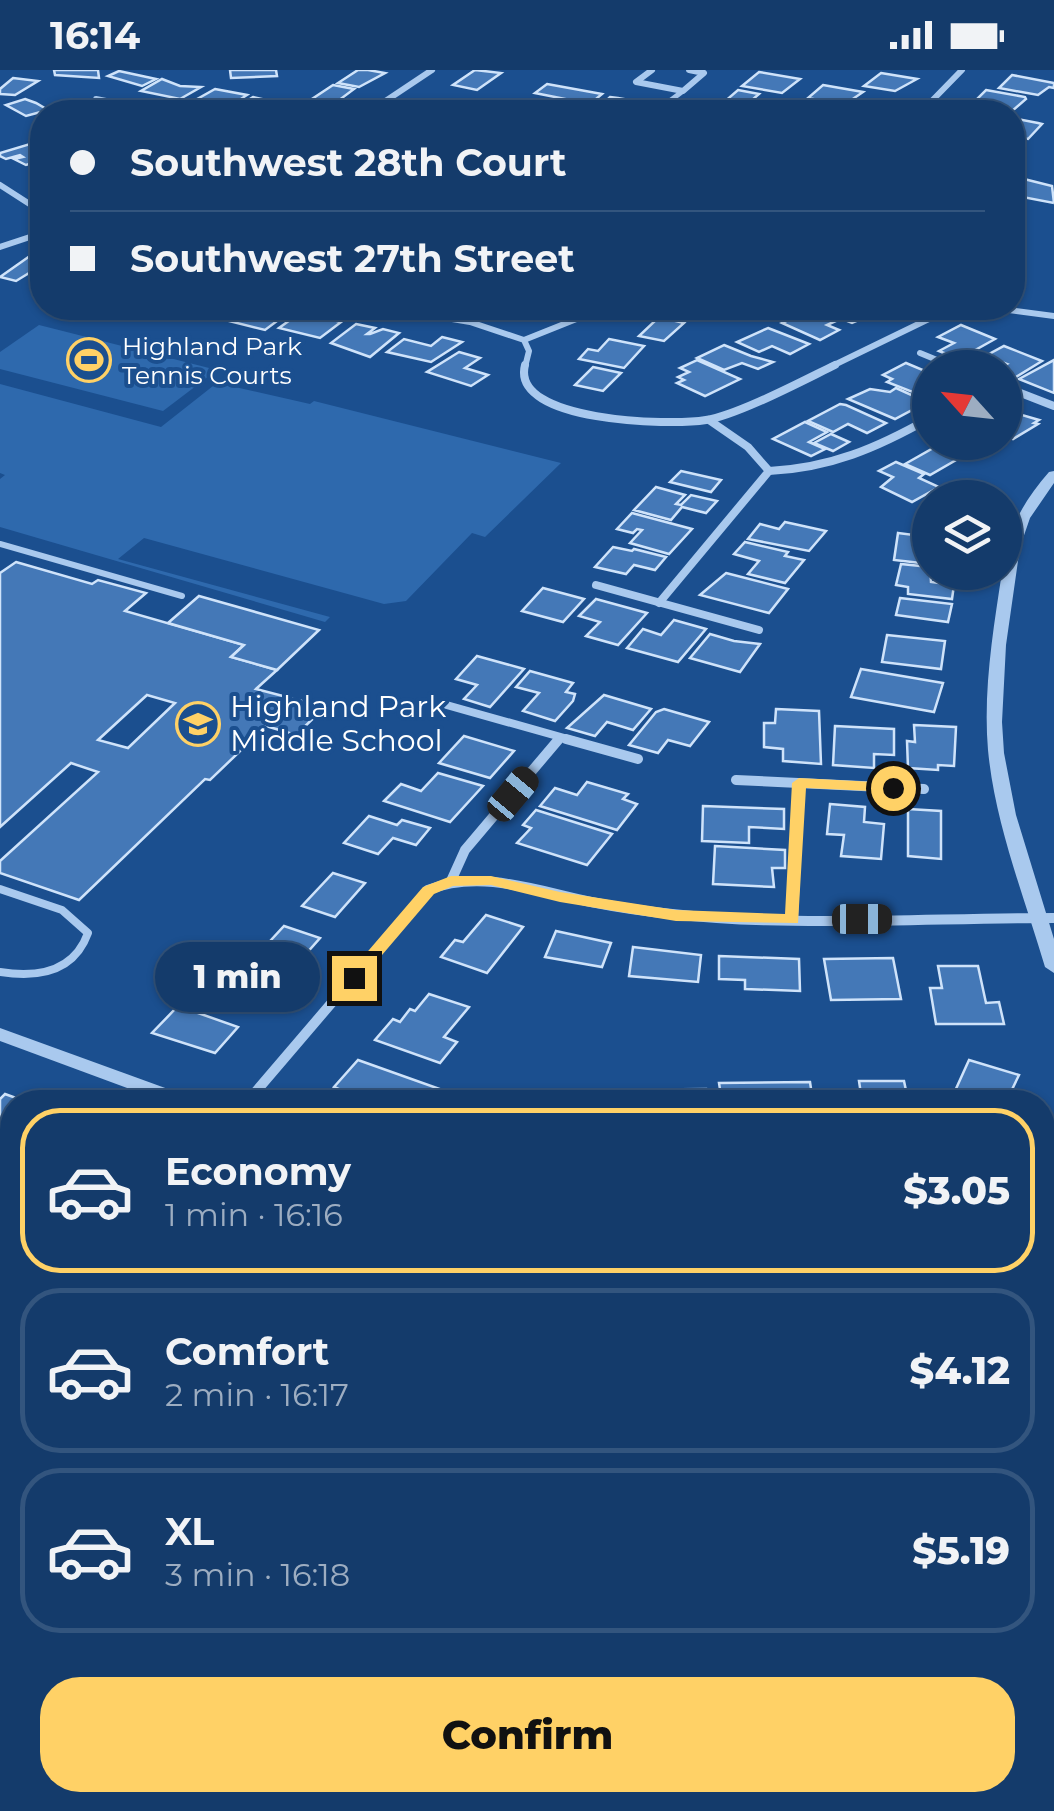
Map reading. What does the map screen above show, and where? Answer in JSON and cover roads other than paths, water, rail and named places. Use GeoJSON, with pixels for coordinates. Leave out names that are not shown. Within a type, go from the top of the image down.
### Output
{"type":"FeatureCollection","features":[{"type":"Feature","properties":{"kind":"street"},"geometry":{"type":"LineString","coordinates":[[387,100],[432,70]]}},
{"type":"Feature","properties":{"kind":"street"},"geometry":{"type":"LineString","coordinates":[[652,70],[636,82],[683,91],[704,73],[688,70]]}},
{"type":"Feature","properties":{"kind":"street"},"geometry":{"type":"LineString","coordinates":[[936,100],[962,70]]}},
{"type":"Feature","properties":{"kind":"street"},"geometry":{"type":"LineString","coordinates":[[0,185],[30,204]]}},
{"type":"Feature","properties":{"kind":"street"},"geometry":{"type":"LineString","coordinates":[[0,246],[30,237]]}},
{"type":"Feature","properties":{"kind":"street"},"geometry":{"type":"LineString","coordinates":[[1025,312],[1054,316]]}},
{"type":"Feature","properties":{"kind":"street"},"geometry":{"type":"LineString","coordinates":[[460,320],[524,340],[574,320]]}},
{"type":"Feature","properties":{"kind":"street"},"geometry":{"type":"LineString","coordinates":[[524,340],[528,351],[522,377],[526,386],[544,400],[600,417],[642,423],[709,420],[800,382],[927,320]]}},
{"type":"Feature","properties":{"kind":"street"},"geometry":{"type":"LineString","coordinates":[[1022,394],[1054,406]]}},
{"type":"Feature","properties":{"kind":"street"},"geometry":{"type":"LineString","coordinates":[[709,420],[748,448],[770,471],[812,470],[856,459],[912,428]]}},
{"type":"Feature","properties":{"kind":"street"},"geometry":{"type":"LineString","coordinates":[[659,603],[770,471]]}},
{"type":"Feature","properties":{"kind":"street"},"geometry":{"type":"LineString","coordinates":[[1054,474],[1035,495],[1015,531],[1000,631],[994,722],[1006,801],[1047,919],[1054,968]]}},
{"type":"Feature","properties":{"kind":"street"},"geometry":{"type":"LineString","coordinates":[[596,585],[759,630]]}},
{"type":"Feature","properties":{"kind":"street"},"geometry":{"type":"LineString","coordinates":[[443,704],[638,759]]}},
{"type":"Feature","properties":{"kind":"street"},"geometry":{"type":"LineString","coordinates":[[451,881],[465,850],[560,738]]}},
{"type":"Feature","properties":{"kind":"street"},"geometry":{"type":"LineString","coordinates":[[736,780],[924,789]]}},
{"type":"Feature","properties":{"kind":"street"},"geometry":{"type":"LineString","coordinates":[[792,920],[799,783]]}},
{"type":"Feature","properties":{"kind":"street"},"geometry":{"type":"LineString","coordinates":[[257,1090],[428,890],[451,881],[491,880],[560,897],[676,916],[792,920],[1047,919]]}},
{"type":"Feature","properties":{"kind":"street"},"geometry":{"type":"LineString","coordinates":[[0,1034],[150,1090]]}},
{"type":"Feature","properties":{"kind":"lane"},"geometry":{"type":"LineString","coordinates":[[671,100],[683,91]]}},
{"type":"Feature","properties":{"kind":"lane"},"geometry":{"type":"LineString","coordinates":[[0,544],[182,596]]}},
{"type":"Feature","properties":{"kind":"lane"},"geometry":{"type":"LineString","coordinates":[[0,888],[70,914],[83,923],[88,933],[86,945],[69,964],[28,975],[0,972]]}},
{"type":"Feature","properties":{"kind":"place","name":"Highland Park Tennis Courts"},"geometry":{"type":"Point","coordinates":[89,360]}},
{"type":"Feature","properties":{"kind":"place","name":"Highland Park Middle School"},"geometry":{"type":"Point","coordinates":[198,724]}}]}
